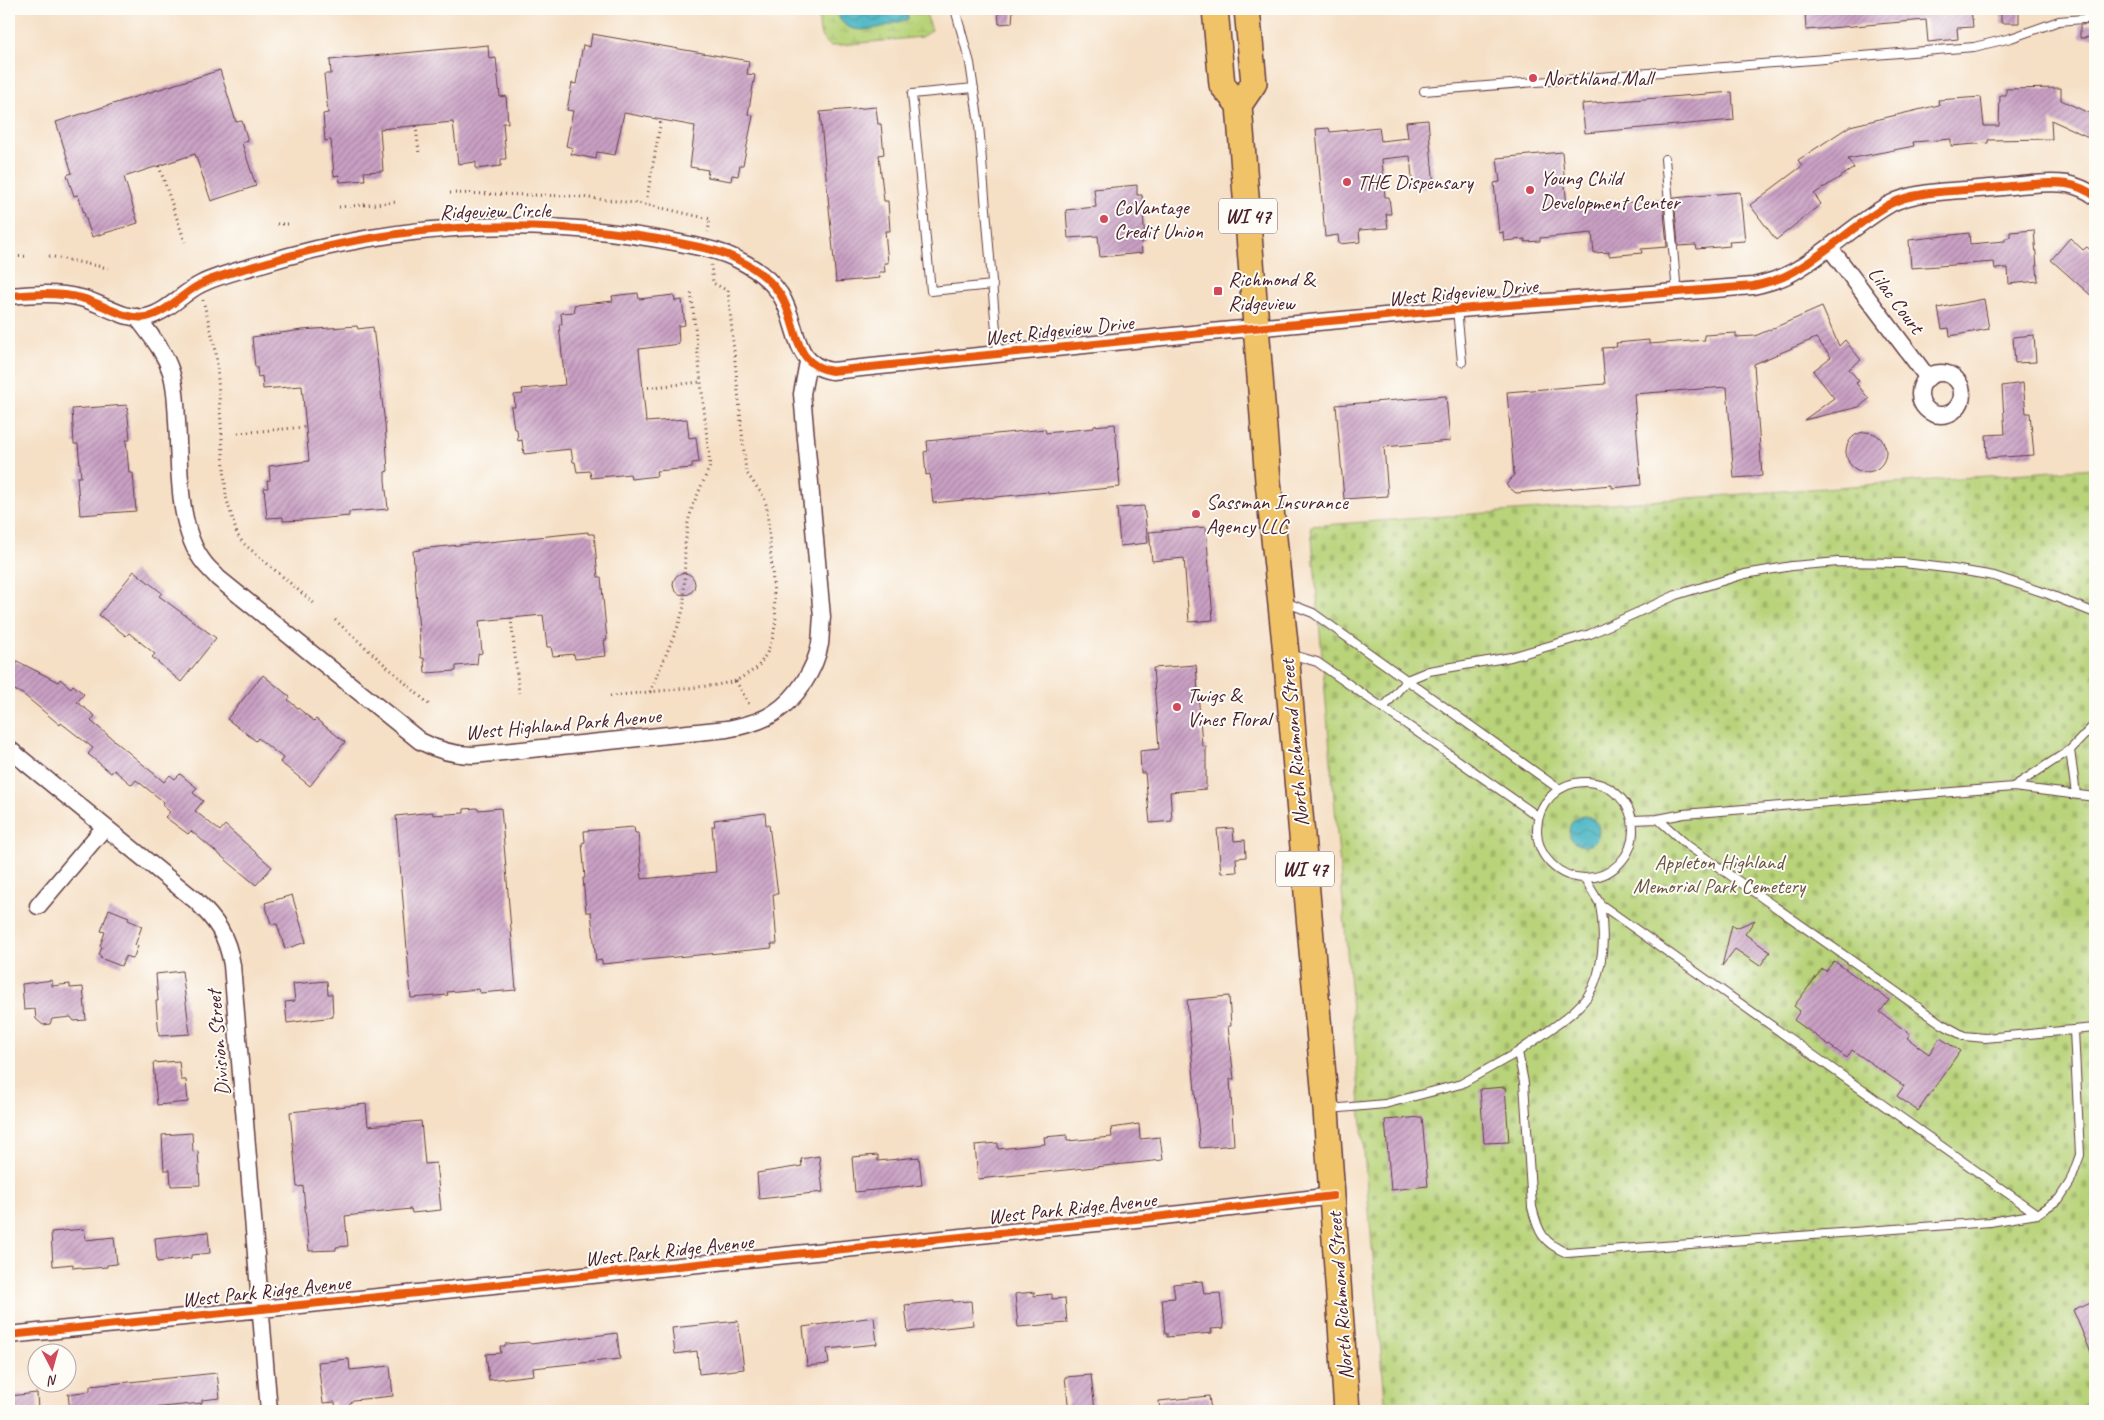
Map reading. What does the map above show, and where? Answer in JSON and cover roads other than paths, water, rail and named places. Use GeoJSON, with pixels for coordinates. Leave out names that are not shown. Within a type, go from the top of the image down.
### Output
{"type":"FeatureCollection","features":[{"type":"Feature","properties":{"kind":"main road"},"geometry":{"type":"LineString","coordinates":[[1215,9],[1222,85],[1239,104],[1254,83],[1247,9]]}},
{"type":"Feature","properties":{"kind":"main road","name":"North Richmond Street"},"geometry":{"type":"LineString","coordinates":[[1239,104],[1268,481],[1286,653],[1326,1110],[1347,1411]]}},
{"type":"Feature","properties":{"kind":"street","name":"West Ridgeview Drive"},"geometry":{"type":"LineString","coordinates":[[808,362],[815,367],[832,371],[1256,328],[1753,286],[1773,281],[1792,273],[1830,248],[1875,214],[1892,203],[1907,198],[2038,184],[2076,186],[2095,196]]}},
{"type":"Feature","properties":{"kind":"street","name":"Ridgeview Circle"},"geometry":{"type":"LineString","coordinates":[[136,317],[153,315],[198,285],[264,263],[341,245],[434,229],[539,225],[619,232],[708,249],[734,258],[756,270],[772,284],[783,300],[808,362]]}},
{"type":"Feature","properties":{"kind":"street","name":"Lilac Court"},"geometry":{"type":"LineString","coordinates":[[1830,248],[1928,378]]}},
{"type":"Feature","properties":{"kind":"street"},"geometry":{"type":"LineString","coordinates":[[9,296],[34,293],[71,295],[91,300],[136,317]]}},
{"type":"Feature","properties":{"kind":"street","name":"West Highland Park Avenue"},"geometry":{"type":"LineString","coordinates":[[136,317],[161,349],[171,372],[176,406],[187,529],[194,547],[204,564],[225,584],[420,741],[437,750],[456,755],[473,756],[727,729],[758,721],[774,713],[801,687],[811,671],[820,644],[822,617],[802,394],[808,362]]}},
{"type":"Feature","properties":{"kind":"street","name":"Division Street"},"geometry":{"type":"LineString","coordinates":[[9,749],[195,900],[212,916],[229,947],[262,1309],[269,1411]]}},
{"type":"Feature","properties":{"kind":"street"},"geometry":{"type":"LineString","coordinates":[[38,906],[104,828]]}},
{"type":"Feature","properties":{"kind":"street","name":"West Park Ridge Avenue"},"geometry":{"type":"LineString","coordinates":[[9,1335],[1155,1217],[1333,1196]]}},
{"type":"Feature","properties":{"kind":"lane"},"geometry":{"type":"LineString","coordinates":[[955,9],[970,63],[979,125],[998,354]]}},
{"type":"Feature","properties":{"kind":"lane"},"geometry":{"type":"LineString","coordinates":[[1424,91],[1974,47],[2011,38],[2059,21],[2095,18]]}},
{"type":"Feature","properties":{"kind":"lane"},"geometry":{"type":"LineString","coordinates":[[974,88],[912,94],[931,291],[993,286]]}},
{"type":"Feature","properties":{"kind":"lane"},"geometry":{"type":"LineString","coordinates":[[1666,159],[1677,293]]}},
{"type":"Feature","properties":{"kind":"lane"},"geometry":{"type":"LineString","coordinates":[[1457,310],[1462,362]]}},
{"type":"Feature","properties":{"kind":"lane"},"geometry":{"type":"LineString","coordinates":[[1384,707],[1407,680],[1429,671],[1511,657],[1590,634],[1676,595],[1745,574],[1792,566],[1838,562],[1904,563],[1953,569],[1994,576],[2048,594],[2095,613]]}},
{"type":"Feature","properties":{"kind":"lane"},"geometry":{"type":"LineString","coordinates":[[1280,600],[1313,613],[1559,790]]}},
{"type":"Feature","properties":{"kind":"lane"},"geometry":{"type":"LineString","coordinates":[[1286,653],[1318,662],[1539,817]]}},
{"type":"Feature","properties":{"kind":"lane"},"geometry":{"type":"LineString","coordinates":[[2013,787],[2070,750],[2095,724]]}},
{"type":"Feature","properties":{"kind":"lane"},"geometry":{"type":"LineString","coordinates":[[2070,750],[2076,794]]}},
{"type":"Feature","properties":{"kind":"lane"},"geometry":{"type":"LineString","coordinates":[[1581,782],[1604,785],[1623,799],[1633,820],[1634,834],[1630,848],[1623,860],[1606,874],[1586,879],[1573,877],[1561,872],[1543,854],[1538,842],[1537,829],[1539,817],[1543,806],[1559,790],[1581,782]]}},
{"type":"Feature","properties":{"kind":"lane"},"geometry":{"type":"LineString","coordinates":[[1633,820],[1658,819],[1694,813],[2013,787],[2095,797]]}},
{"type":"Feature","properties":{"kind":"lane"},"geometry":{"type":"LineString","coordinates":[[1658,819],[1687,845],[1934,1019],[1964,1036],[1984,1038],[2095,1028]]}},
{"type":"Feature","properties":{"kind":"lane"},"geometry":{"type":"LineString","coordinates":[[1326,1110],[1385,1104],[1461,1084],[1518,1052],[1568,1015],[1587,996],[1598,972],[1603,946],[1600,904],[1586,879]]}},
{"type":"Feature","properties":{"kind":"lane"},"geometry":{"type":"LineString","coordinates":[[1600,904],[2037,1214]]}},
{"type":"Feature","properties":{"kind":"lane"},"geometry":{"type":"LineString","coordinates":[[1518,1052],[1524,1083],[1532,1207],[1537,1226],[1543,1237],[1552,1247],[1567,1253],[1990,1222],[2037,1214],[2059,1200],[2070,1182],[2080,1155],[2074,1030]]}},
{"type":"Feature","properties":{"kind":"water"},"geometry":{"type":"Polygon","coordinates":[[[836,9],[907,9],[908,19],[877,28],[856,29],[847,26],[840,20],[836,9]]]}},
{"type":"Feature","properties":{"kind":"water"},"geometry":{"type":"Polygon","coordinates":[[[1584,816],[1595,820],[1599,831],[1595,842],[1584,846],[1573,842],[1569,831],[1573,820],[1584,816]]]}},
{"type":"Feature","properties":{"kind":"place","name":"Northland Mall"},"geometry":{"type":"Point","coordinates":[1533,78]}},
{"type":"Feature","properties":{"kind":"place","name":"THE Dispensary"},"geometry":{"type":"Point","coordinates":[1347,182]}},
{"type":"Feature","properties":{"kind":"place","name":"Young Child Development Center"},"geometry":{"type":"Point","coordinates":[1530,190]}},
{"type":"Feature","properties":{"kind":"place","name":"CoVantage Credit Union"},"geometry":{"type":"Point","coordinates":[1104,219]}},
{"type":"Feature","properties":{"kind":"place","name":"Richmond & Ridgeview"},"geometry":{"type":"Point","coordinates":[1218,291]}},
{"type":"Feature","properties":{"kind":"place","name":"Sassman Insurance Agency LLC"},"geometry":{"type":"Point","coordinates":[1196,514]}},
{"type":"Feature","properties":{"kind":"place","name":"Twigs & Vines Floral"},"geometry":{"type":"Point","coordinates":[1177,707]}},
{"type":"Feature","properties":{"kind":"park label","name":"Appleton Highland Memorial Park Cemetery"},"geometry":{"type":"Point","coordinates":[1719,874]}}]}
